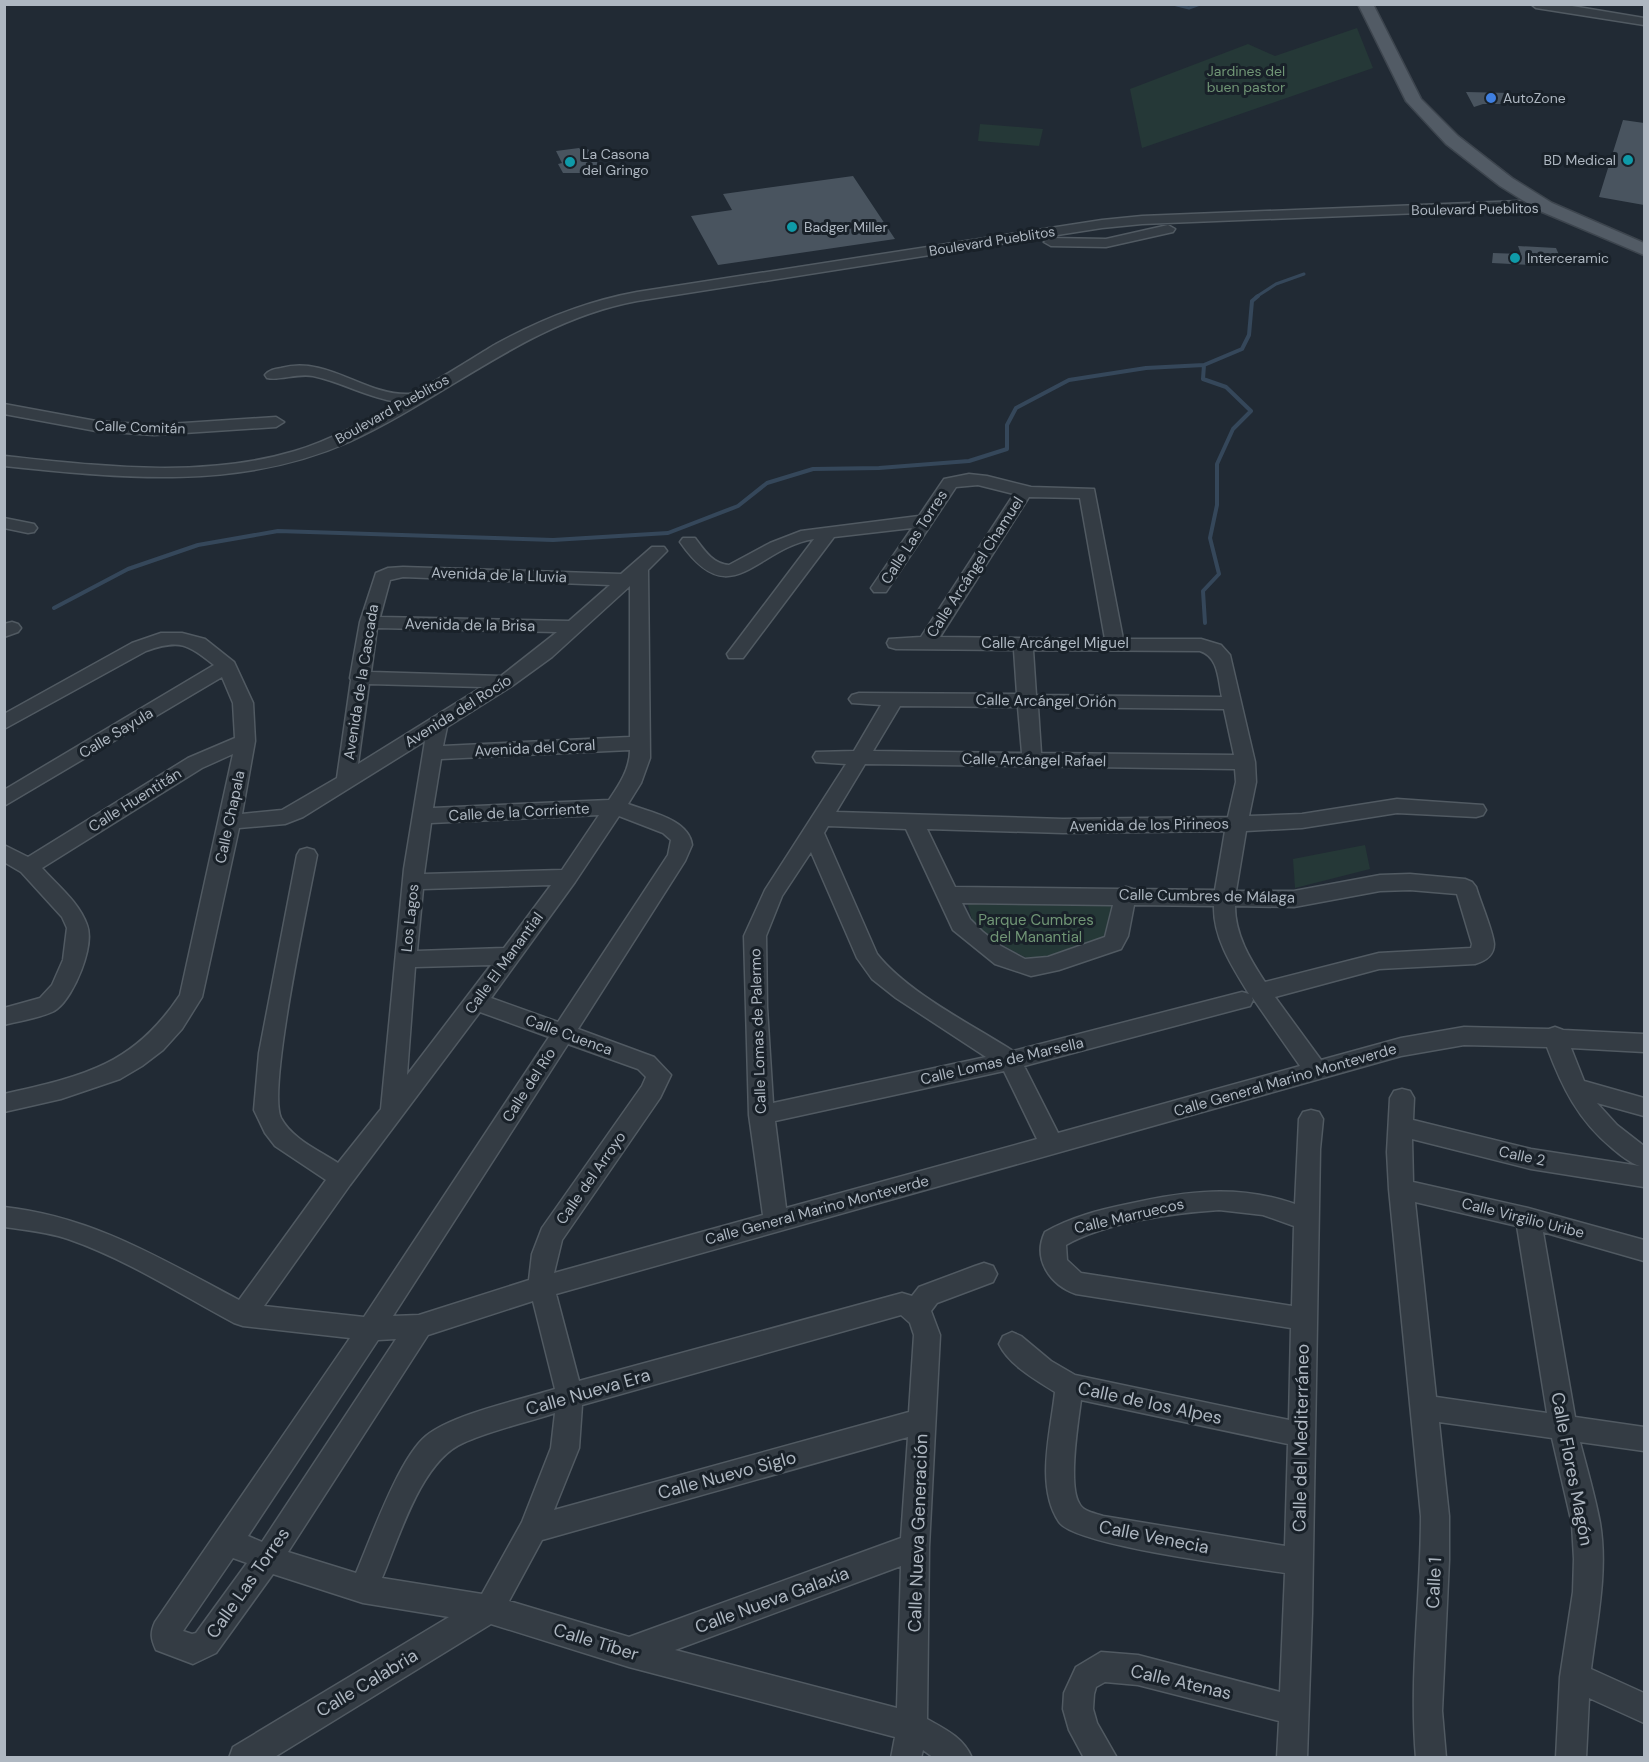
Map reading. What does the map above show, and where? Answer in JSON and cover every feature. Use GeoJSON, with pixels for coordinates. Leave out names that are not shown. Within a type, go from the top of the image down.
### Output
{"type":"FeatureCollection","features":[{"type":"Feature","properties":{"kind":"main road"},"geometry":{"type":"LineString","coordinates":[[1365,4],[1409,92],[1422,111],[1472,157],[1506,182],[1644,250]]}},
{"type":"Feature","properties":{"kind":"main road"},"geometry":{"type":"LineString","coordinates":[[1384,16],[1422,93],[1437,113],[1485,155],[1544,201],[1644,243]]}},
{"type":"Feature","properties":{"kind":"street"},"geometry":{"type":"LineString","coordinates":[[1536,4],[1644,22]]}},
{"type":"Feature","properties":{"kind":"street"},"geometry":{"type":"LineString","coordinates":[[1564,7],[1597,4]]}},
{"type":"Feature","properties":{"kind":"street","name":"Boulevard Pueblitos"},"geometry":{"type":"LineString","coordinates":[[4,461],[126,473],[195,474],[271,462],[316,449],[342,438],[503,346],[578,311],[633,296],[693,287],[712,291],[1092,226],[1169,219],[1537,214],[1542,213],[1544,201]]}},
{"type":"Feature","properties":{"kind":"street","name":"Boulevard Pueblitos"},"geometry":{"type":"LineString","coordinates":[[889,261],[1042,243],[1117,241],[1163,230],[1350,217]]}},
{"type":"Feature","properties":{"kind":"street"},"geometry":{"type":"LineString","coordinates":[[1089,243],[1092,226]]}},
{"type":"Feature","properties":{"kind":"street"},"geometry":{"type":"LineString","coordinates":[[273,375],[284,370],[320,372],[381,395],[413,399]]}},
{"type":"Feature","properties":{"kind":"street","name":"Calle Comitán"},"geometry":{"type":"LineString","coordinates":[[4,410],[96,426],[154,430],[276,422]]}},
{"type":"Feature","properties":{"kind":"street","name":"Calle Las Torres"},"geometry":{"type":"LineString","coordinates":[[880,588],[950,483],[958,480],[981,479],[1024,491],[1088,493],[1115,644]]}},
{"type":"Feature","properties":{"kind":"street","name":"Calle Arcángel Chamuel"},"geometry":{"type":"LineString","coordinates":[[927,643],[1024,491]]}},
{"type":"Feature","properties":{"kind":"street"},"geometry":{"type":"LineString","coordinates":[[689,542],[700,557],[717,570],[732,572],[776,547],[807,535],[924,521]]}},
{"type":"Feature","properties":{"kind":"street"},"geometry":{"type":"LineString","coordinates":[[4,523],[28,528]]}},
{"type":"Feature","properties":{"kind":"street"},"geometry":{"type":"LineString","coordinates":[[736,654],[829,532]]}},
{"type":"Feature","properties":{"kind":"street","name":"Avenida del Rocío"},"geometry":{"type":"LineString","coordinates":[[230,822],[285,817],[505,682],[545,653],[571,627],[658,551]]}},
{"type":"Feature","properties":{"kind":"street","name":"Avenida de la Lluvia"},"geometry":{"type":"LineString","coordinates":[[379,584],[382,577],[388,573],[403,572],[631,574]]}},
{"type":"Feature","properties":{"kind":"street","name":"Calle El Manantial"},"geometry":{"type":"LineString","coordinates":[[243,1315],[341,1178],[476,1002],[568,876],[616,807],[637,770],[640,758],[631,574]]}},
{"type":"Feature","properties":{"kind":"street","name":"Avenida de la Cascada"},"geometry":{"type":"LineString","coordinates":[[346,781],[359,678],[369,622],[379,584]]}},
{"type":"Feature","properties":{"kind":"street","name":"Avenida de la Brisa"},"geometry":{"type":"LineString","coordinates":[[369,622],[571,627]]}},
{"type":"Feature","properties":{"kind":"street","name":"Calle Chapala"},"geometry":{"type":"LineString","coordinates":[[4,723],[139,647],[161,639],[182,639],[198,644],[227,666],[243,703],[246,741],[191,997],[178,1019],[157,1043],[127,1065],[74,1087],[4,1103]]}},
{"type":"Feature","properties":{"kind":"street","name":"Calle Arcángel Miguel"},"geometry":{"type":"LineString","coordinates":[[896,643],[1201,645],[1214,649],[1223,658],[1233,703]]}},
{"type":"Feature","properties":{"kind":"street"},"geometry":{"type":"LineString","coordinates":[[1023,643],[1032,760]]}},
{"type":"Feature","properties":{"kind":"street","name":"Calle Sayula"},"geometry":{"type":"LineString","coordinates":[[4,800],[227,666]]}},
{"type":"Feature","properties":{"kind":"street"},"geometry":{"type":"LineString","coordinates":[[359,678],[505,682]]}},
{"type":"Feature","properties":{"kind":"street","name":"Calle Arcángel Orión"},"geometry":{"type":"LineString","coordinates":[[860,699],[1233,703]]}},
{"type":"Feature","properties":{"kind":"street","name":"Calle Lomas de Palermo"},"geometry":{"type":"LineString","coordinates":[[776,1221],[761,1115],[755,936],[760,917],[774,891],[860,758],[894,699]]}},
{"type":"Feature","properties":{"kind":"street"},"geometry":{"type":"LineString","coordinates":[[1233,703],[1245,762],[1246,782],[1225,898],[1226,927],[1243,963],[1252,996],[1315,1069]]}},
{"type":"Feature","properties":{"kind":"street","name":"Los Lagos"},"geometry":{"type":"LineString","coordinates":[[392,1112],[414,882],[431,753],[438,724]]}},
{"type":"Feature","properties":{"kind":"street","name":"Calle Huentitán"},"geometry":{"type":"LineString","coordinates":[[28,867],[195,763],[246,741]]}},
{"type":"Feature","properties":{"kind":"street","name":"Avenida del Coral"},"geometry":{"type":"LineString","coordinates":[[431,753],[638,743]]}},
{"type":"Feature","properties":{"kind":"street","name":"Calle Arcángel Rafael"},"geometry":{"type":"LineString","coordinates":[[823,757],[1245,762]]}},
{"type":"Feature","properties":{"kind":"street","name":"Avenida de los Pirineos"},"geometry":{"type":"LineString","coordinates":[[817,826],[914,823],[1063,826],[1237,824],[1302,821],[1396,806],[1476,810]]}},
{"type":"Feature","properties":{"kind":"street","name":"Calle de la Corriente"},"geometry":{"type":"LineString","coordinates":[[422,816],[616,807]]}},
{"type":"Feature","properties":{"kind":"street","name":"Calle del Río"},"geometry":{"type":"LineString","coordinates":[[368,1329],[678,856],[682,845],[681,837],[670,828],[616,807]]}},
{"type":"Feature","properties":{"kind":"street"},"geometry":{"type":"LineString","coordinates":[[914,823],[961,924],[970,934],[1015,965],[1034,968],[1113,943],[1118,936],[1126,895]]}},
{"type":"Feature","properties":{"kind":"street"},"geometry":{"type":"LineString","coordinates":[[817,826],[861,944],[880,973],[929,1010],[1010,1061],[1052,1146]]}},
{"type":"Feature","properties":{"kind":"street"},"geometry":{"type":"LineString","coordinates":[[4,852],[28,867],[71,913],[78,928],[74,960],[61,990],[48,1004],[4,1017]]}},
{"type":"Feature","properties":{"kind":"street"},"geometry":{"type":"LineString","coordinates":[[308,855],[270,1053],[266,1110],[273,1126],[283,1139],[341,1178]]}},
{"type":"Feature","properties":{"kind":"street"},"geometry":{"type":"LineString","coordinates":[[414,882],[568,876]]}},
{"type":"Feature","properties":{"kind":"street","name":"Calle Cumbres de Málaga"},"geometry":{"type":"LineString","coordinates":[[948,895],[1294,898],[1380,883],[1410,882],[1465,887]]}},
{"type":"Feature","properties":{"kind":"street","name":"Calle Lomas de Marsella"},"geometry":{"type":"LineString","coordinates":[[761,1115],[1010,1061],[1379,961],[1475,956],[1481,952],[1483,944],[1465,887]]}},
{"type":"Feature","properties":{"kind":"street"},"geometry":{"type":"LineString","coordinates":[[406,959],[510,956]]}},
{"type":"Feature","properties":{"kind":"street","name":"Calle Cuenca"},"geometry":{"type":"LineString","coordinates":[[476,1002],[646,1063],[659,1075]]}},
{"type":"Feature","properties":{"kind":"street","name":"Calle General Marino Monteverde"},"geometry":{"type":"LineString","coordinates":[[4,1217],[40,1221],[74,1230],[121,1250],[243,1315],[368,1329],[419,1326],[542,1287],[1052,1146],[1315,1069],[1401,1047],[1464,1036],[1555,1036],[1644,1043]]}},
{"type":"Feature","properties":{"kind":"street"},"geometry":{"type":"LineString","coordinates":[[1555,1036],[1574,1087],[1597,1122],[1644,1158]]}},
{"type":"Feature","properties":{"kind":"street","name":"Calle del Arroyo"},"geometry":{"type":"LineString","coordinates":[[489,1609],[533,1528],[565,1449],[570,1396],[542,1287],[540,1275],[543,1256],[551,1235],[652,1091],[659,1075]]}},
{"type":"Feature","properties":{"kind":"street"},"geometry":{"type":"LineString","coordinates":[[1574,1087],[1644,1107]]}},
{"type":"Feature","properties":{"kind":"street","name":"Calle 1"},"geometry":{"type":"LineString","coordinates":[[1402,1098],[1401,1189],[1435,1516],[1436,1560],[1427,1711],[1431,1758]]}},
{"type":"Feature","properties":{"kind":"street","name":"Calle del Mediterráneo"},"geometry":{"type":"LineString","coordinates":[[1292,1758],[1311,1119]]}},
{"type":"Feature","properties":{"kind":"street","name":"Calle 2"},"geometry":{"type":"LineString","coordinates":[[1401,1127],[1531,1158],[1644,1177]]}},
{"type":"Feature","properties":{"kind":"street","name":"Calle Virgilio Uribe"},"geometry":{"type":"LineString","coordinates":[[1401,1189],[1528,1218],[1644,1250]]}},
{"type":"Feature","properties":{"kind":"street","name":"Calle Marruecos"},"geometry":{"type":"LineString","coordinates":[[1304,1319],[1076,1283],[1063,1276],[1052,1254],[1054,1239],[1070,1230],[1146,1210],[1201,1200],[1253,1202],[1276,1207],[1308,1221]]}},
{"type":"Feature","properties":{"kind":"street","name":"Calle Flores Magón"},"geometry":{"type":"LineString","coordinates":[[1528,1218],[1563,1426],[1586,1524],[1587,1592],[1575,1677],[1571,1758]]}},
{"type":"Feature","properties":{"kind":"street"},"geometry":{"type":"LineString","coordinates":[[909,1307],[928,1295],[984,1274]]}},
{"type":"Feature","properties":{"kind":"street","name":"Calle Nueva Era"},"geometry":{"type":"LineString","coordinates":[[363,1589],[416,1467],[435,1445],[454,1433],[473,1425],[570,1396],[909,1307]]}},
{"type":"Feature","properties":{"kind":"street","name":"Calle Nueva Generación"},"geometry":{"type":"LineString","coordinates":[[906,1749],[927,1335],[924,1319],[909,1307]]}},
{"type":"Feature","properties":{"kind":"street","name":"Calle Las Torres"},"geometry":{"type":"LineString","coordinates":[[368,1329],[228,1542],[165,1632],[166,1640],[193,1649],[206,1643],[268,1558],[419,1326]]}},
{"type":"Feature","properties":{"kind":"street","name":"Calle de los Alpes"},"geometry":{"type":"LineString","coordinates":[[1012,1344],[1042,1369],[1069,1386],[1302,1435]]}},
{"type":"Feature","properties":{"kind":"street","name":"Calle Venecia"},"geometry":{"type":"LineString","coordinates":[[1069,1386],[1060,1477],[1068,1512],[1080,1522],[1103,1529],[1298,1562]]}},
{"type":"Feature","properties":{"kind":"street"},"geometry":{"type":"LineString","coordinates":[[1425,1408],[1644,1439]]}},
{"type":"Feature","properties":{"kind":"street","name":"Calle Nuevo Siglo"},"geometry":{"type":"LineString","coordinates":[[533,1528],[922,1421]]}},
{"type":"Feature","properties":{"kind":"street","name":"Calle Tíber"},"geometry":{"type":"LineString","coordinates":[[228,1542],[295,1569],[363,1589],[489,1609],[629,1652],[906,1749],[943,1745],[957,1758]]}},
{"type":"Feature","properties":{"kind":"street","name":"Calle Nueva Galaxia"},"geometry":{"type":"LineString","coordinates":[[629,1652],[915,1547]]}},
{"type":"Feature","properties":{"kind":"street","name":"Calle Calabria"},"geometry":{"type":"LineString","coordinates":[[244,1758],[489,1609]]}},
{"type":"Feature","properties":{"kind":"street","name":"Calle Atenas"},"geometry":{"type":"LineString","coordinates":[[1102,1758],[1084,1730],[1078,1709],[1079,1693],[1086,1677],[1101,1667],[1138,1670],[1293,1710]]}},
{"type":"Feature","properties":{"kind":"street"},"geometry":{"type":"LineString","coordinates":[[1575,1677],[1644,1708]]}},
{"type":"Feature","properties":{"kind":"green space","name":"Jardines del buen pastor"},"geometry":{"type":"Polygon","coordinates":[[[1357,28],[1373,68],[1142,148],[1130,89],[1248,44],[1275,56],[1357,28]]]}},
{"type":"Feature","properties":{"kind":"green space"},"geometry":{"type":"Polygon","coordinates":[[[980,124],[1043,129],[1039,146],[978,141],[980,124]]]}},
{"type":"Feature","properties":{"kind":"green space"},"geometry":{"type":"Polygon","coordinates":[[[1365,845],[1370,869],[1295,888],[1293,859],[1365,845]]]}},
{"type":"Feature","properties":{"kind":"green space","name":"Parque Cumbres del Manantial"},"geometry":{"type":"Polygon","coordinates":[[[1118,897],[1111,940],[1032,961],[975,930],[966,898],[1118,897]]]}},
{"type":"Feature","properties":{"kind":"building","name":"AutoZone"},"geometry":{"type":"Polygon","coordinates":[[[1466,92],[1510,93],[1516,104],[1483,104],[1474,107],[1466,92]]]}},
{"type":"Feature","properties":{"kind":"building","name":"BD Medical"},"geometry":{"type":"Polygon","coordinates":[[[1623,120],[1644,123],[1644,205],[1599,197],[1623,120]]]}},
{"type":"Feature","properties":{"kind":"building","name":"La Casona del Gringo"},"geometry":{"type":"Polygon","coordinates":[[[588,149],[601,168],[585,173],[563,173],[558,164],[562,163],[556,151],[588,149]]]}},
{"type":"Feature","properties":{"kind":"building","name":"Badger Miller"},"geometry":{"type":"Polygon","coordinates":[[[853,176],[895,239],[718,265],[691,216],[732,210],[723,194],[853,176]]]}},
{"type":"Feature","properties":{"kind":"building","name":"Interceramic"},"geometry":{"type":"Polygon","coordinates":[[[1518,246],[1556,248],[1563,264],[1492,263],[1493,253],[1521,254],[1518,246]]]}},
{"type":"Feature","properties":{"kind":"waterway"},"geometry":{"type":"LineString","coordinates":[[1173,4],[1189,8],[1200,4]]}},
{"type":"Feature","properties":{"kind":"waterway"},"geometry":{"type":"LineString","coordinates":[[1256,297],[1276,284],[1304,274]]}},
{"type":"Feature","properties":{"kind":"waterway"},"geometry":{"type":"LineString","coordinates":[[1204,365],[1242,349],[1249,335],[1252,301],[1258,296]]}},
{"type":"Feature","properties":{"kind":"waterway"},"geometry":{"type":"LineString","coordinates":[[54,608],[128,569],[198,545],[278,531],[553,540],[668,533],[738,506],[767,483],[813,469],[879,468],[969,461],[1007,449],[1007,425],[1016,408],[1069,380],[1146,368],[1204,365]]}},
{"type":"Feature","properties":{"kind":"waterway"},"geometry":{"type":"LineString","coordinates":[[1204,365],[1203,379],[1226,387],[1251,411],[1233,429],[1217,464],[1217,505],[1210,538],[1219,574],[1203,591],[1205,623]]}},
{"type":"Feature","properties":{"kind":"place","name":"AutoZone"},"geometry":{"type":"Point","coordinates":[1491,98]}},
{"type":"Feature","properties":{"kind":"place","name":"BD Medical"},"geometry":{"type":"Point","coordinates":[1628,160]}},
{"type":"Feature","properties":{"kind":"place","name":"La Casona del Gringo"},"geometry":{"type":"Point","coordinates":[570,162]}},
{"type":"Feature","properties":{"kind":"place","name":"Badger Miller"},"geometry":{"type":"Point","coordinates":[792,227]}},
{"type":"Feature","properties":{"kind":"place","name":"Interceramic"},"geometry":{"type":"Point","coordinates":[1515,258]}}]}
